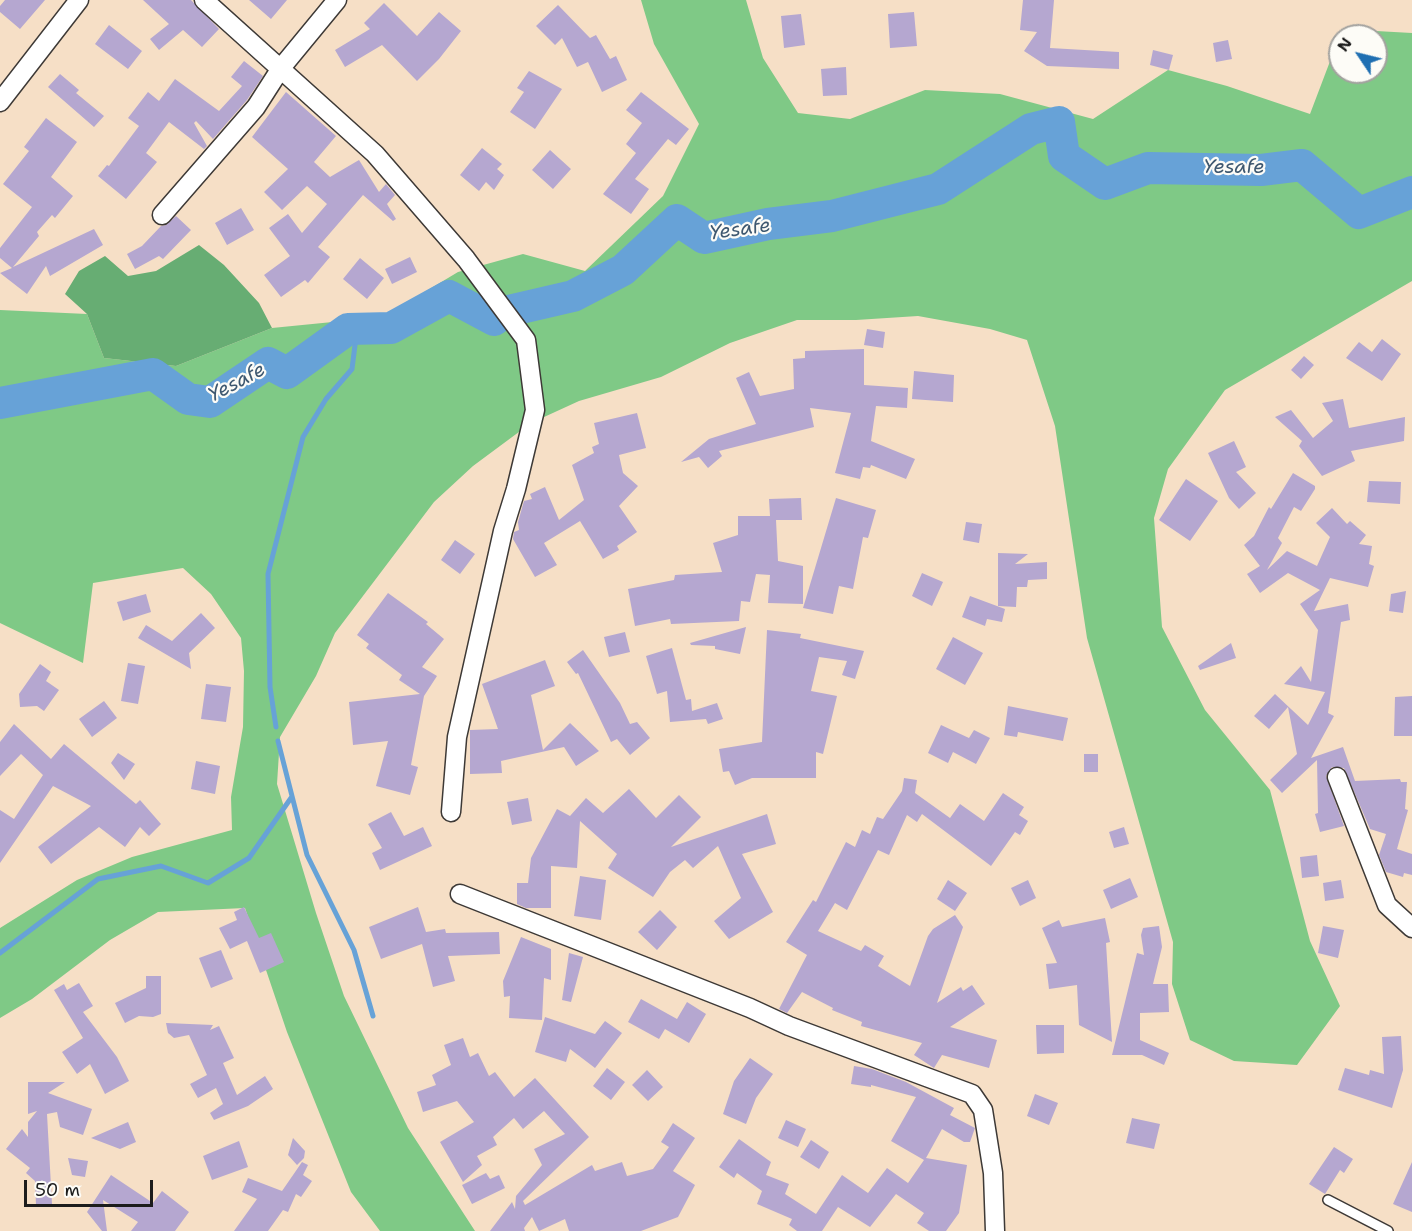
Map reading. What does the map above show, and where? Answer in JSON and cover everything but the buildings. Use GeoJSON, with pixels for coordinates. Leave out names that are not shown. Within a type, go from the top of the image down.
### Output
{"type":"FeatureCollection","features":[{"type":"Feature","properties":{"kind":"street"},"geometry":{"type":"LineString","coordinates":[[0,102],[79,0]]}},
{"type":"Feature","properties":{"kind":"street"},"geometry":{"type":"LineString","coordinates":[[204,0],[375,154],[466,260],[526,340],[535,411],[503,531],[457,737],[451,812]]}},
{"type":"Feature","properties":{"kind":"street"},"geometry":{"type":"LineString","coordinates":[[162,215],[256,106],[281,68],[337,0]]}},
{"type":"Feature","properties":{"kind":"street"},"geometry":{"type":"LineString","coordinates":[[1337,777],[1387,905],[1412,928]]}},
{"type":"Feature","properties":{"kind":"street"},"geometry":{"type":"LineString","coordinates":[[460,894],[750,1008],[789,1026],[972,1094],[983,1110],[993,1173],[995,1231]]}},
{"type":"Feature","properties":{"kind":"lane"},"geometry":{"type":"LineString","coordinates":[[1328,1200],[1388,1231]]}},
{"type":"Feature","properties":{"kind":"green space"},"geometry":{"type":"Polygon","coordinates":[[[641,0],[746,0],[763,58],[798,113],[850,119],[925,90],[1000,94],[1093,119],[1168,70],[1227,86],[1310,114],[1328,67],[1328,84],[1388,84],[1388,32],[1412,33],[1412,281],[1225,390],[1168,469],[1154,518],[1162,627],[1205,710],[1270,790],[1310,941],[1340,1006],[1297,1065],[1234,1061],[1190,1040],[1172,984],[1173,942],[1087,638],[1055,426],[1027,340],[990,329],[918,316],[856,320],[797,320],[730,343],[661,377],[579,401],[531,423],[473,466],[434,502],[335,633],[316,676],[280,737],[277,784],[344,996],[408,1128],[475,1231],[380,1231],[351,1192],[287,1032],[245,908],[158,912],[110,940],[32,999],[0,1018],[0,928],[77,880],[132,857],[232,830],[231,797],[243,727],[244,671],[241,638],[211,594],[183,568],[93,583],[83,663],[0,623],[0,310],[87,314],[104,358],[176,366],[272,328],[383,317],[458,272],[523,254],[585,271],[663,196],[699,124],[654,44],[641,0]]]}},
{"type":"Feature","properties":{"kind":"green space"},"geometry":{"type":"Polygon","coordinates":[[[199,245],[224,265],[259,303],[272,328],[176,366],[104,358],[87,314],[65,294],[79,271],[105,256],[128,276],[156,271],[199,245]]]}},
{"type":"Feature","properties":{"kind":"waterway","name":"Yesafe"},"geometry":{"type":"LineString","coordinates":[[0,403],[153,374],[188,399],[210,402],[268,363],[287,373],[348,329],[391,328],[449,296],[494,320],[504,312],[573,296],[623,270],[677,220],[704,238],[768,224],[832,216],[938,189],[1031,129],[1059,122],[1064,156],[1105,184],[1148,168],[1261,170],[1302,165],[1359,213],[1412,192]]}},
{"type":"Feature","properties":{"kind":"waterway"},"geometry":{"type":"LineString","coordinates":[[276,727],[270,687],[268,574],[303,437],[326,399],[352,369],[357,329]]}},
{"type":"Feature","properties":{"kind":"waterway"},"geometry":{"type":"LineString","coordinates":[[278,741],[307,855],[354,950],[373,1016]]}},
{"type":"Feature","properties":{"kind":"waterway"},"geometry":{"type":"LineString","coordinates":[[0,953],[98,879],[161,866],[208,883],[249,858],[291,798]]}}]}
